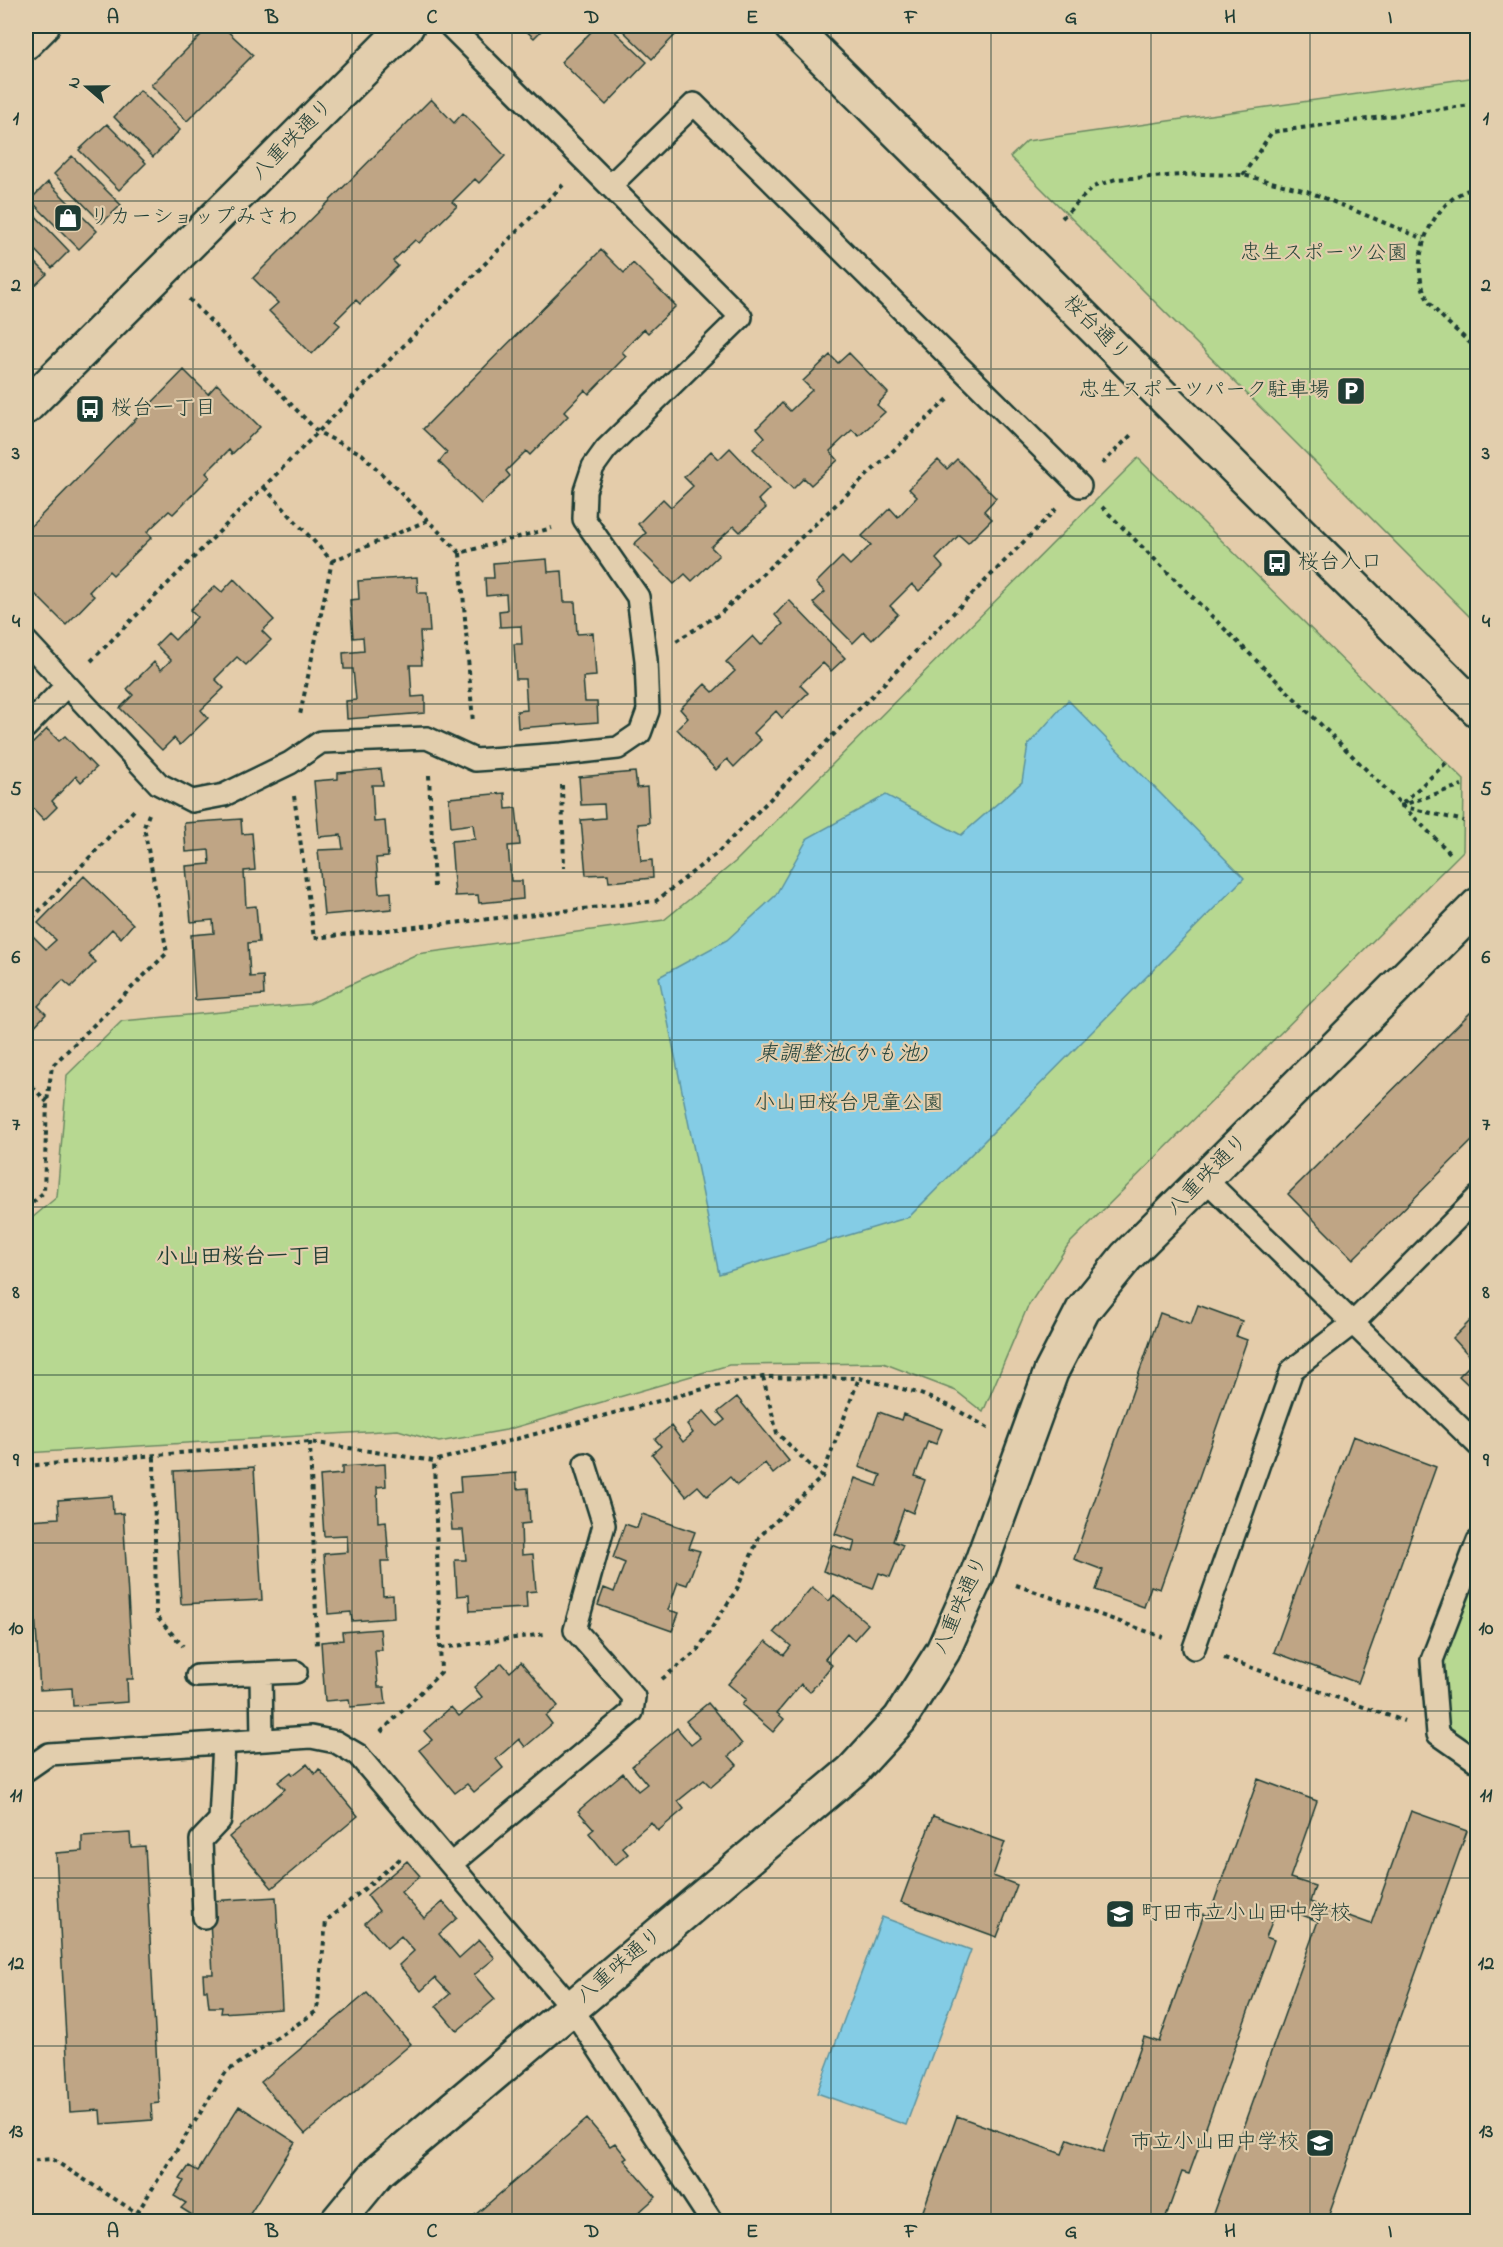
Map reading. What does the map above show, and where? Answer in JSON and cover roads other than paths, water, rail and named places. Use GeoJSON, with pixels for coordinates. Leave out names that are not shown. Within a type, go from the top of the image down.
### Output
{"type":"FeatureCollection","features":[{"type":"Feature","properties":{"kind":"street"},"geometry":{"type":"LineString","coordinates":[[26,42],[42,26]]}},
{"type":"Feature","properties":{"kind":"street","name":"桜台通り"},"geometry":{"type":"LineString","coordinates":[[791,26],[1478,710]]}},
{"type":"Feature","properties":{"kind":"street","name":"八重咲通り"},"geometry":{"type":"LineString","coordinates":[[26,407],[402,27]]}},
{"type":"Feature","properties":{"kind":"street","name":"八重咲通り"},"geometry":{"type":"LineString","coordinates":[[337,2222],[379,2171],[853,1770],[900,1719],[943,1651],[977,1575],[1051,1372],[1083,1310],[1111,1274],[1204,1178],[1478,905]]}},
{"type":"Feature","properties":{"kind":"lane"},"geometry":{"type":"LineString","coordinates":[[26,641],[159,784],[192,801],[224,795],[290,762],[321,742],[427,738],[476,760],[618,748],[640,733],[648,711],[646,660],[638,597],[584,519],[585,492],[593,467],[606,450],[741,317],[450,26]]}},
{"type":"Feature","properties":{"kind":"lane"},"geometry":{"type":"LineString","coordinates":[[610,185],[694,104],[1080,486]]}},
{"type":"Feature","properties":{"kind":"lane"},"geometry":{"type":"LineString","coordinates":[[26,727],[67,685]]}},
{"type":"Feature","properties":{"kind":"lane"},"geometry":{"type":"LineString","coordinates":[[1204,1178],[1478,1445]]}},
{"type":"Feature","properties":{"kind":"lane"},"geometry":{"type":"LineString","coordinates":[[1194,1648],[1292,1370],[1352,1324],[1478,1197]]}},
{"type":"Feature","properties":{"kind":"lane"},"geometry":{"type":"LineString","coordinates":[[451,1864],[632,1712],[634,1697],[575,1630],[604,1525],[585,1464]]}},
{"type":"Feature","properties":{"kind":"lane"},"geometry":{"type":"LineString","coordinates":[[1478,1541],[1432,1660],[1438,1734],[1478,1762]]}},
{"type":"Feature","properties":{"kind":"lane"},"geometry":{"type":"LineString","coordinates":[[197,1676],[296,1672]]}},
{"type":"Feature","properties":{"kind":"lane"},"geometry":{"type":"LineString","coordinates":[[261,1674],[262,1740]]}},
{"type":"Feature","properties":{"kind":"lane"},"geometry":{"type":"LineString","coordinates":[[26,1770],[49,1754],[311,1737],[336,1742],[358,1755],[572,2007],[709,2220]]}},
{"type":"Feature","properties":{"kind":"lane"},"geometry":{"type":"LineString","coordinates":[[204,1917],[201,1840],[220,1820],[224,1743]]}},
{"type":"Feature","properties":{"kind":"water","name":"東調整池(かも池)"},"geometry":{"type":"Polygon","coordinates":[[[1068,700],[1244,878],[909,1217],[719,1274],[659,977],[727,940],[775,896],[808,838],[886,795],[961,835],[1022,782],[1028,745],[1068,700]]]}},
{"type":"Feature","properties":{"kind":"water"},"geometry":{"type":"Polygon","coordinates":[[[882,1917],[971,1950],[906,2125],[817,2093],[882,1917]]]}},
{"type":"Feature","properties":{"kind":"place","name":"リカーショップみさわ"},"geometry":{"type":"Point","coordinates":[68,218]}},
{"type":"Feature","properties":{"kind":"place","name":"忠生スポーツパーク駐車場"},"geometry":{"type":"Point","coordinates":[1351,391]}},
{"type":"Feature","properties":{"kind":"place","name":"桜台一丁目"},"geometry":{"type":"Point","coordinates":[90,409]}},
{"type":"Feature","properties":{"kind":"place","name":"桜台入口"},"geometry":{"type":"Point","coordinates":[1277,563]}},
{"type":"Feature","properties":{"kind":"place","name":"町田市立小山田中学校"},"geometry":{"type":"Point","coordinates":[1120,1914]}},
{"type":"Feature","properties":{"kind":"place","name":"市立小山田中学校"},"geometry":{"type":"Point","coordinates":[1320,2143]}},
{"type":"Feature","properties":{"kind":"district","name":"小山田桜台一丁目"},"geometry":{"type":"Point","coordinates":[244,1258]}},
{"type":"Feature","properties":{"kind":"park label","name":"忠生スポーツ公園"},"geometry":{"type":"Point","coordinates":[1324,254]}},
{"type":"Feature","properties":{"kind":"park label","name":"小山田桜台児童公園"},"geometry":{"type":"Point","coordinates":[849,1104]}}]}
